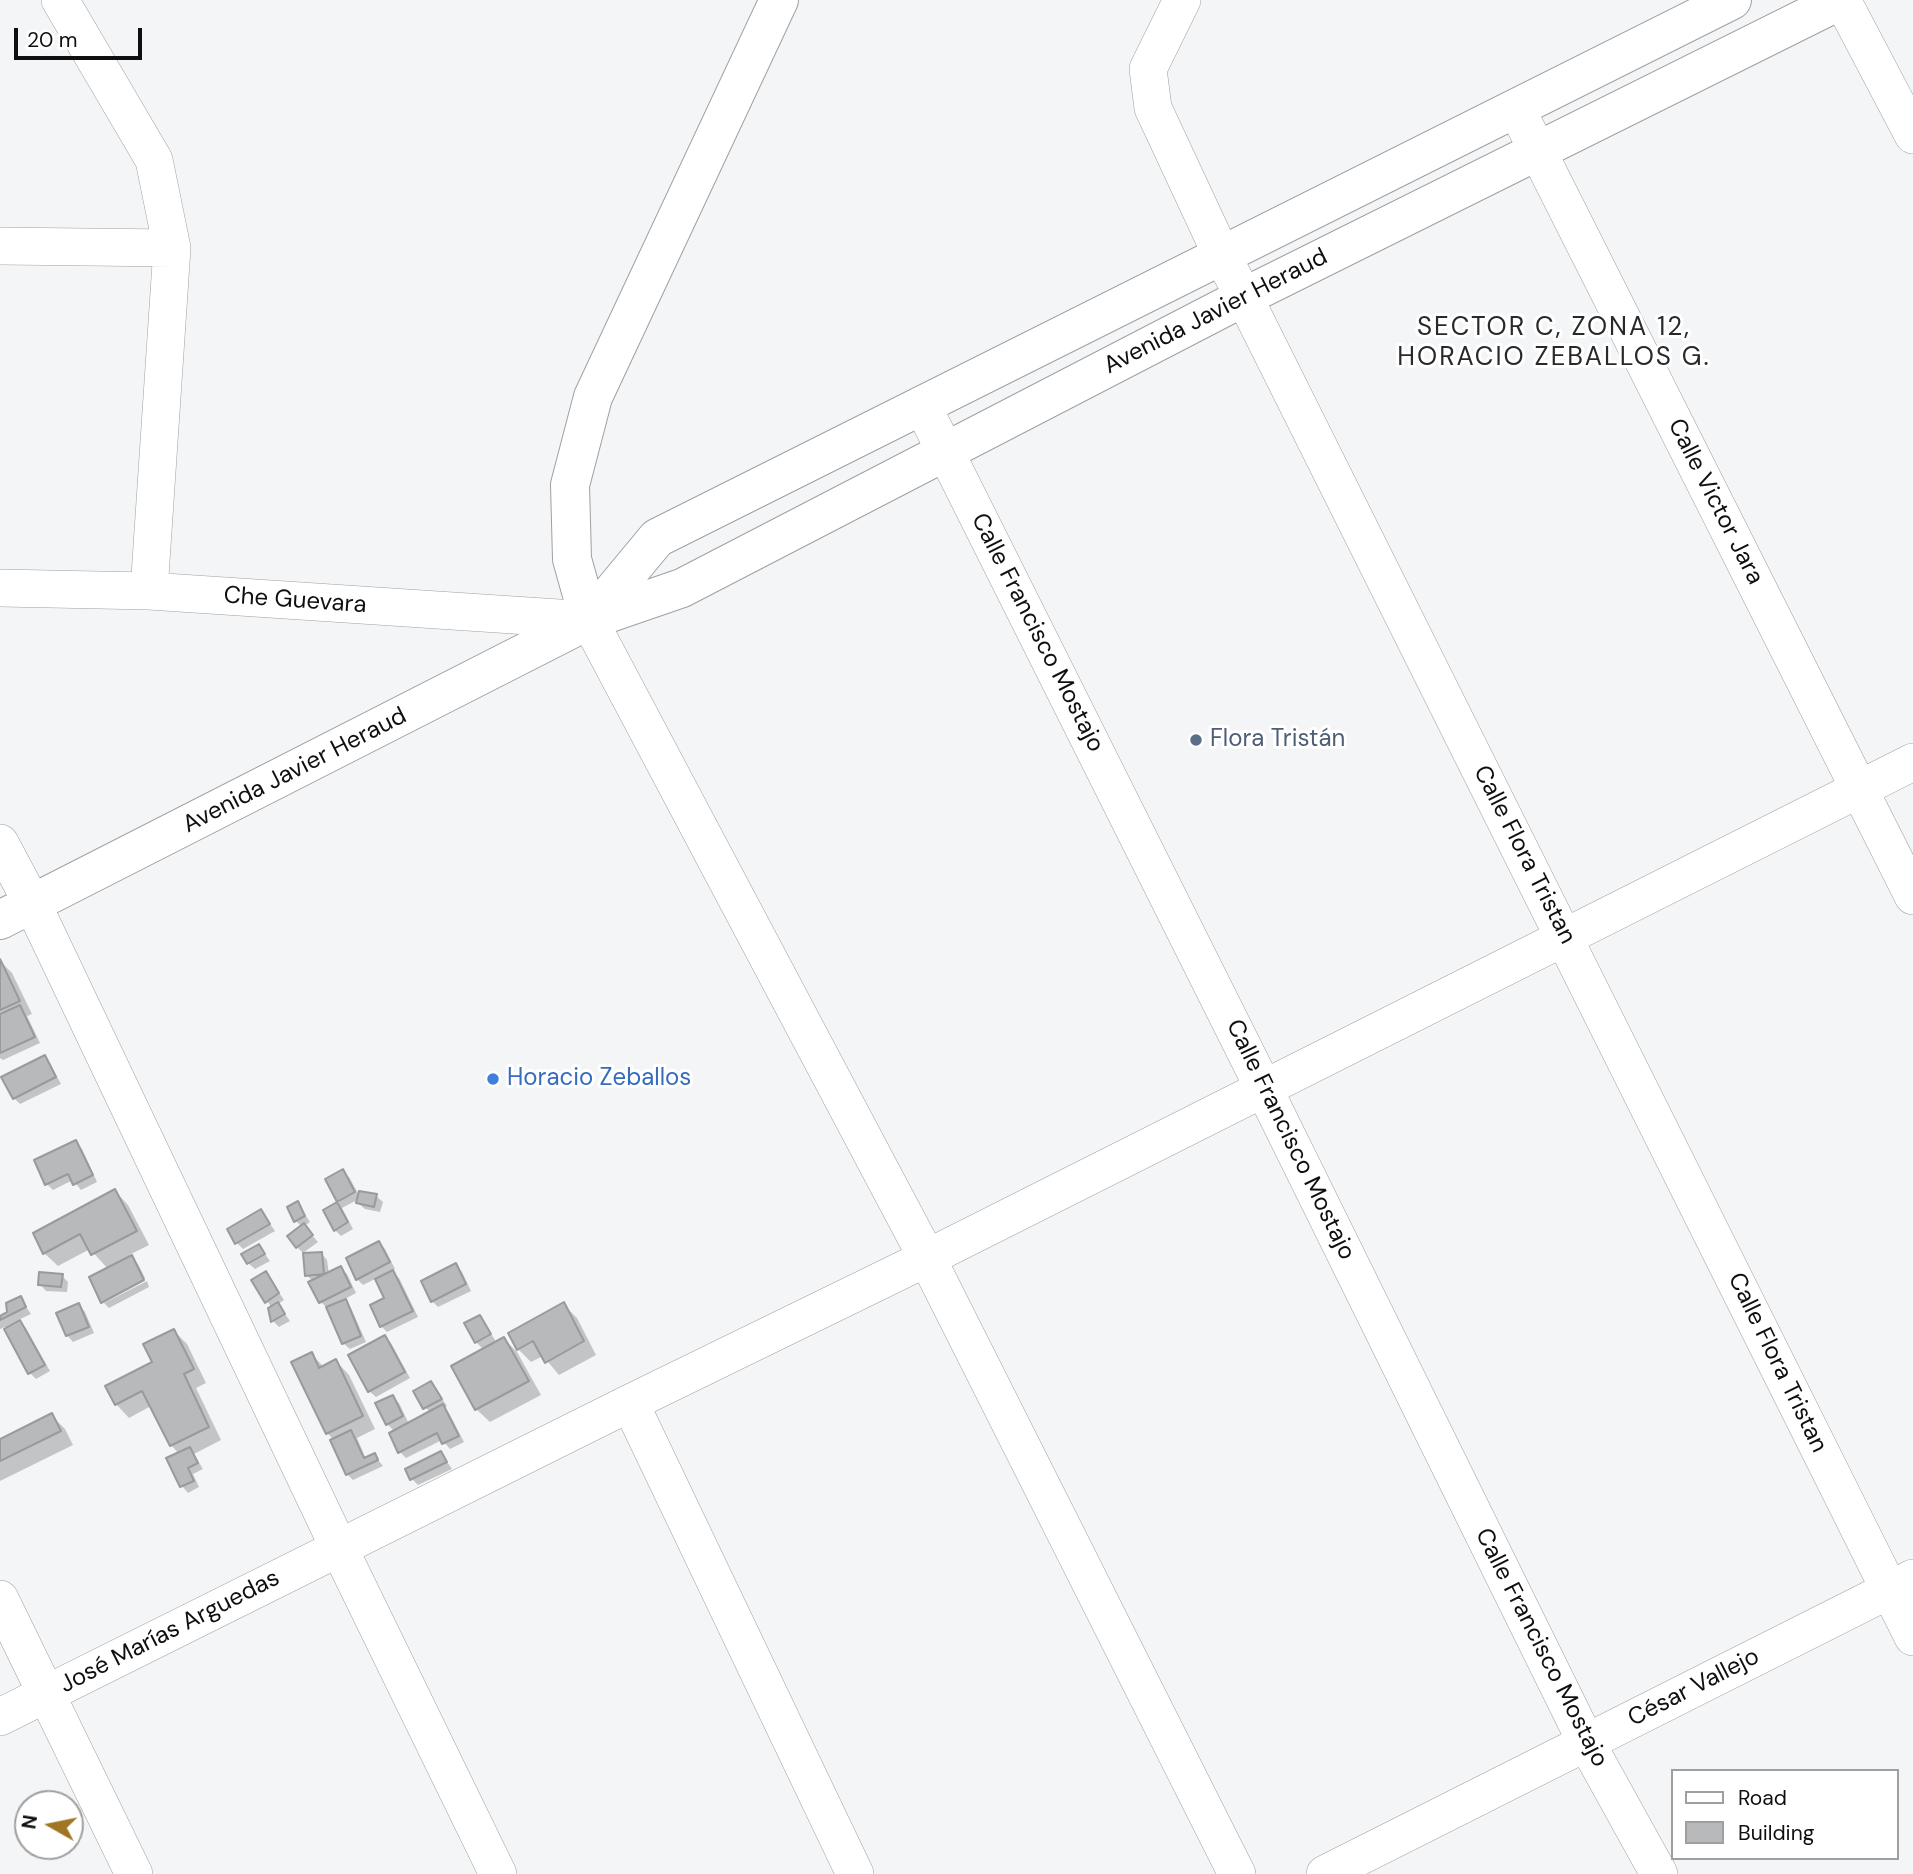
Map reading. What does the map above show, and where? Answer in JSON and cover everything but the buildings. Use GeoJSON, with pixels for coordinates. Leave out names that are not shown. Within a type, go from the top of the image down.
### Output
{"type":"FeatureCollection","features":[{"type":"Feature","properties":{"kind":"street"},"geometry":{"type":"LineString","coordinates":[[60,0],[154,160],[172,248],[149,591]]}},
{"type":"Feature","properties":{"kind":"street"},"geometry":{"type":"LineString","coordinates":[[779,0],[593,397],[570,485],[572,559],[589,621],[927,1258],[1237,1874]]}},
{"type":"Feature","properties":{"kind":"street","name":"Calle Flora Tristan"},"geometry":{"type":"LineString","coordinates":[[1182,0],[1148,69],[1153,108],[1222,256],[1565,936],[1901,1584],[1913,1637]]}},
{"type":"Feature","properties":{"kind":"street","name":"Avenida Javier Heraud"},"geometry":{"type":"LineString","coordinates":[[589,621],[657,538],[1732,0]]}},
{"type":"Feature","properties":{"kind":"street"},"geometry":{"type":"LineString","coordinates":[[1841,0],[1913,135]]}},
{"type":"Feature","properties":{"kind":"street","name":"Avenida Javier Heraud"},"geometry":{"type":"LineString","coordinates":[[16,913],[589,621],[682,588],[1244,297],[1841,0]]}},
{"type":"Feature","properties":{"kind":"street","name":"Calle Victor Jara"},"geometry":{"type":"LineString","coordinates":[[1516,108],[1913,897]]}},
{"type":"Feature","properties":{"kind":"street"},"geometry":{"type":"LineString","coordinates":[[0,246],[172,248]]}},
{"type":"Feature","properties":{"kind":"street","name":"Calle Francisco Mostajo"},"geometry":{"type":"LineString","coordinates":[[922,405],[1264,1087],[1586,1742],[1659,1874]]}},
{"type":"Feature","properties":{"kind":"street","name":"Che Guevara"},"geometry":{"type":"LineString","coordinates":[[0,588],[149,591],[589,621]]}},
{"type":"Feature","properties":{"kind":"street","name":"José Marías Arguedas"},"geometry":{"type":"LineString","coordinates":[[0,1717],[927,1258],[1913,762]]}},
{"type":"Feature","properties":{"kind":"street"},"geometry":{"type":"LineString","coordinates":[[0,843],[16,913],[339,1548],[498,1874]]}},
{"type":"Feature","properties":{"kind":"street"},"geometry":{"type":"LineString","coordinates":[[630,1403],[855,1874]]}},
{"type":"Feature","properties":{"kind":"street","name":"César Vallejo"},"geometry":{"type":"LineString","coordinates":[[1325,1874],[1901,1584]]}},
{"type":"Feature","properties":{"kind":"street"},"geometry":{"type":"LineString","coordinates":[[0,1599],[134,1874]]}},
{"type":"Feature","properties":{"kind":"place","name":"Flora Tristán"},"geometry":{"type":"Point","coordinates":[1196,740]}},
{"type":"Feature","properties":{"kind":"place","name":"Horacio Zeballos"},"geometry":{"type":"Point","coordinates":[493,1079]}},
{"type":"Feature","properties":{"kind":"district","name":"SECTOR C, ZONA 12, HORACIO ZEBALLOS G."},"geometry":{"type":"Point","coordinates":[1554,343]}}]}
